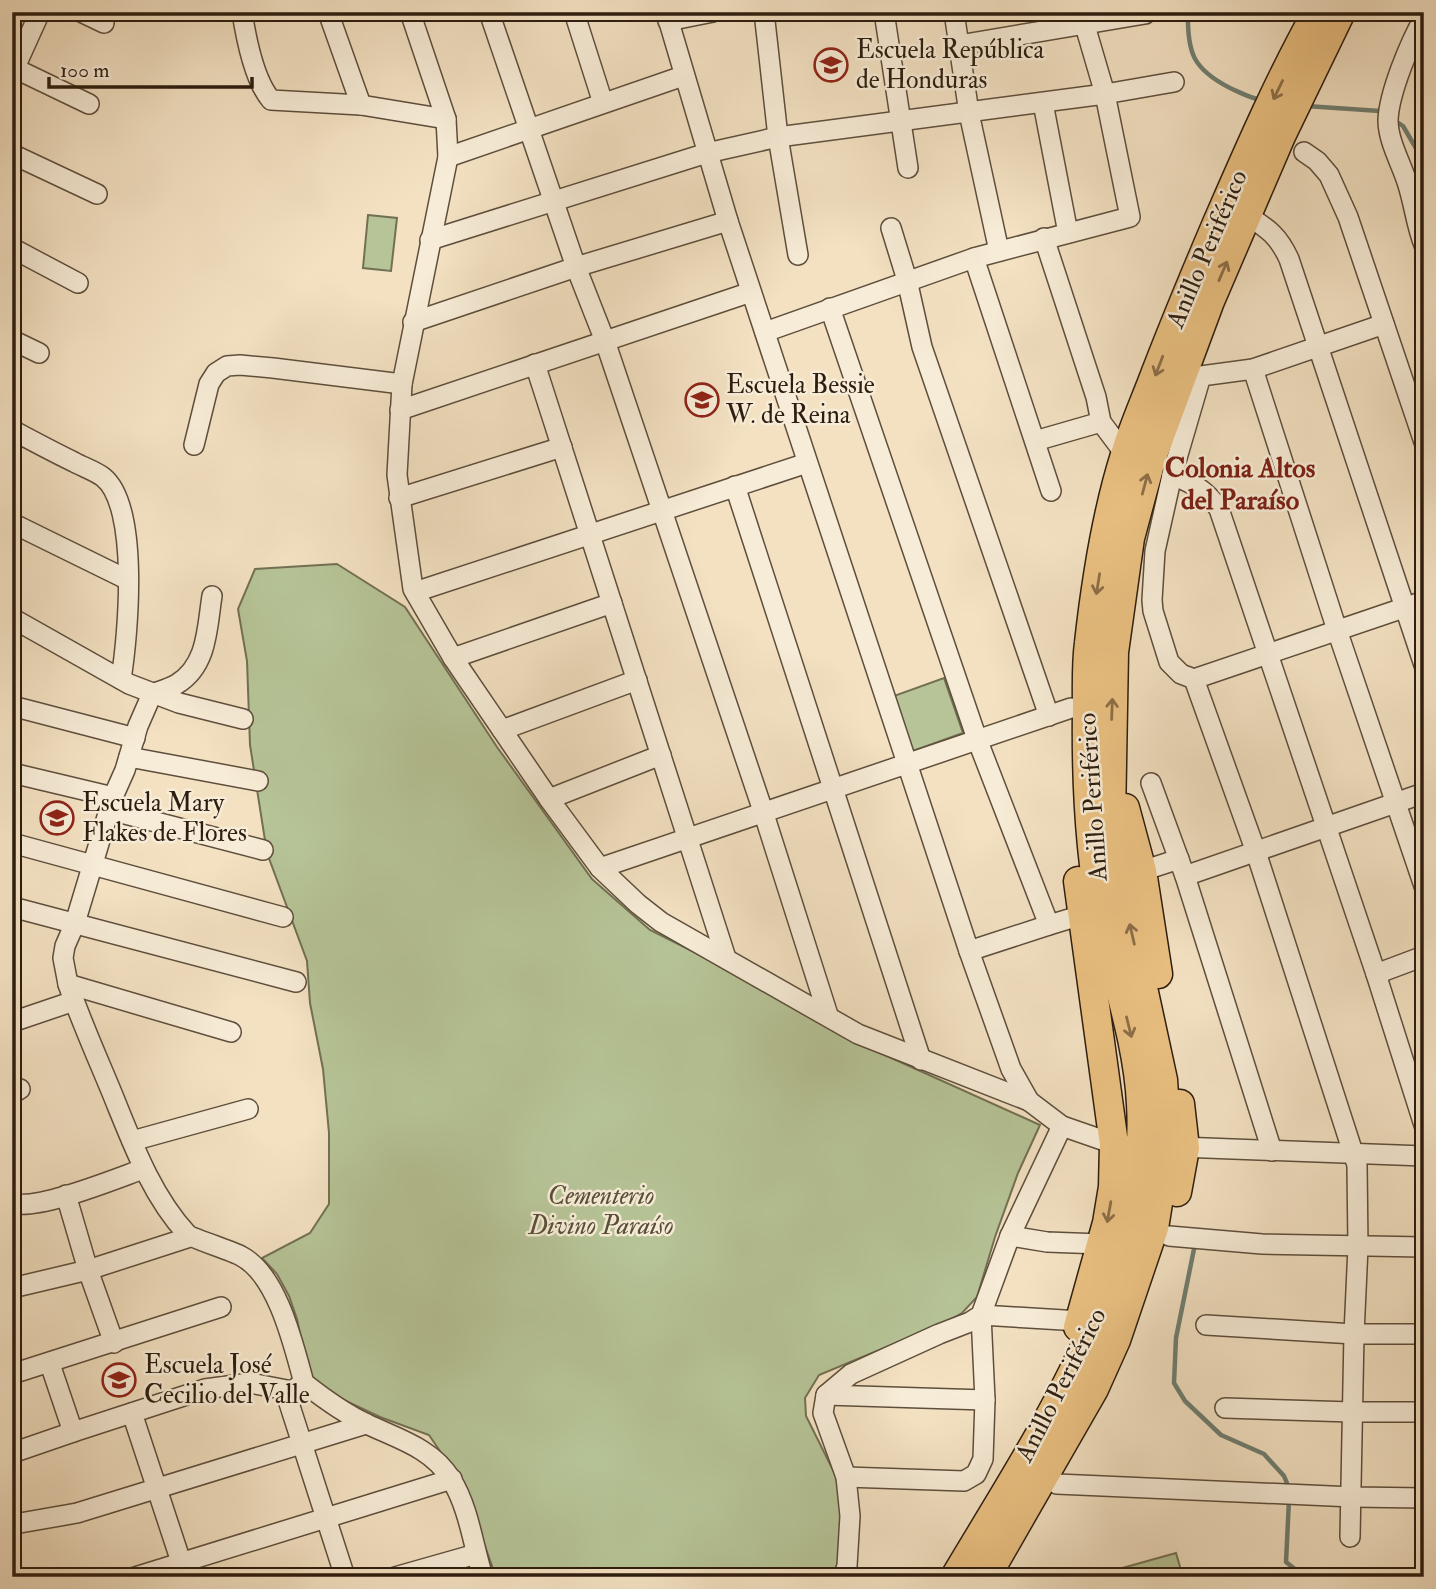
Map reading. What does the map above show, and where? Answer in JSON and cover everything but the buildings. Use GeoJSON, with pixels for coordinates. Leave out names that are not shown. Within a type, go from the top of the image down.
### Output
{"type":"FeatureCollection","features":[{"type":"Feature","properties":{"kind":"highway","name":"Anillo Periférico"},"geometry":{"type":"LineString","coordinates":[[973,1573],[1093,1332],[1112,1283],[1138,1191],[1142,1104],[1135,1053],[1102,916],[1090,825],[1086,748],[1088,646],[1105,535],[1125,454],[1186,295],[1244,162],[1317,12]]}},
{"type":"Feature","properties":{"kind":"highway","name":"Anillo Periférico"},"geometry":{"type":"LineString","coordinates":[[973,1573],[1094,1389],[1116,1340],[1154,1228],[1162,1178],[1166,1125],[1163,1080],[1122,891],[1111,819],[1114,652],[1130,538],[1152,460],[1210,301],[1281,136],[1341,12]]}},
{"type":"Feature","properties":{"kind":"highway"},"geometry":{"type":"LineString","coordinates":[[973,1573],[985,1501],[1071,1346],[1080,1321],[1101,1244],[1123,1144],[1082,915],[1060,712],[1088,646]]}},
{"type":"Feature","properties":{"kind":"highway"},"geometry":{"type":"LineString","coordinates":[[973,1573],[1027,1535],[1092,1426],[1122,1368],[1154,1286],[1169,1236],[1182,1147],[1182,1115],[1142,871],[1111,753]]}},
{"type":"Feature","properties":{"kind":"street"},"geometry":{"type":"LineString","coordinates":[[40,12],[13,70],[89,104]]}},
{"type":"Feature","properties":{"kind":"street"},"geometry":{"type":"LineString","coordinates":[[81,12],[104,23]]}},
{"type":"Feature","properties":{"kind":"street"},"geometry":{"type":"LineString","coordinates":[[242,12],[247,40],[264,92],[271,100],[361,105],[446,119]]}},
{"type":"Feature","properties":{"kind":"street"},"geometry":{"type":"LineString","coordinates":[[328,12],[361,105]]}},
{"type":"Feature","properties":{"kind":"street"},"geometry":{"type":"LineString","coordinates":[[410,12],[446,119],[448,157],[402,384],[397,475],[415,592],[453,658],[549,799],[600,868],[661,922],[858,1034],[1029,1101],[1062,1126],[1123,1144]]}},
{"type":"Feature","properties":{"kind":"street"},"geometry":{"type":"LineString","coordinates":[[489,12],[576,267],[605,341],[763,811],[828,1015]]}},
{"type":"Feature","properties":{"kind":"street"},"geometry":{"type":"LineString","coordinates":[[574,12],[603,103]]}},
{"type":"Feature","properties":{"kind":"street"},"geometry":{"type":"LineString","coordinates":[[713,12],[667,16],[683,76],[807,463],[970,951],[1011,1069],[1029,1101]]}},
{"type":"Feature","properties":{"kind":"street"},"geometry":{"type":"LineString","coordinates":[[764,12],[778,137],[798,256]]}},
{"type":"Feature","properties":{"kind":"street"},"geometry":{"type":"LineString","coordinates":[[884,12],[908,168]]}},
{"type":"Feature","properties":{"kind":"street"},"geometry":{"type":"LineString","coordinates":[[954,12],[969,113],[999,251]]}},
{"type":"Feature","properties":{"kind":"street"},"geometry":{"type":"LineString","coordinates":[[959,45],[1083,18],[1145,14]]}},
{"type":"Feature","properties":{"kind":"street"},"geometry":{"type":"LineString","coordinates":[[765,332],[974,258],[1129,217],[1105,94],[1083,18]]}},
{"type":"Feature","properties":{"kind":"street"},"geometry":{"type":"LineString","coordinates":[[1424,18],[1412,38],[1388,121],[1424,245]]}},
{"type":"Feature","properties":{"kind":"street"},"geometry":{"type":"LineString","coordinates":[[1404,61],[1424,55]]}},
{"type":"Feature","properties":{"kind":"street"},"geometry":{"type":"LineString","coordinates":[[448,157],[683,76]]}},
{"type":"Feature","properties":{"kind":"street"},"geometry":{"type":"LineString","coordinates":[[430,240],[707,153],[778,137],[901,123],[1174,82]]}},
{"type":"Feature","properties":{"kind":"street"},"geometry":{"type":"LineString","coordinates":[[1043,103],[1068,233]]}},
{"type":"Feature","properties":{"kind":"street"},"geometry":{"type":"LineString","coordinates":[[1304,152],[1317,161],[1329,175],[1348,217],[1424,442]]}},
{"type":"Feature","properties":{"kind":"street"},"geometry":{"type":"LineString","coordinates":[[12,154],[97,194]]}},
{"type":"Feature","properties":{"kind":"street"},"geometry":{"type":"LineString","coordinates":[[1247,215],[1273,232],[1281,241],[1289,259],[1424,665]]}},
{"type":"Feature","properties":{"kind":"street"},"geometry":{"type":"LineString","coordinates":[[413,322],[576,267],[728,221]]}},
{"type":"Feature","properties":{"kind":"street"},"geometry":{"type":"LineString","coordinates":[[600,868],[1060,712],[922,346],[907,280],[891,228]]}},
{"type":"Feature","properties":{"kind":"street"},"geometry":{"type":"LineString","coordinates":[[1044,238],[1096,397],[1101,422],[1125,454]]}},
{"type":"Feature","properties":{"kind":"street"},"geometry":{"type":"LineString","coordinates":[[12,248],[78,283]]}},
{"type":"Feature","properties":{"kind":"street"},"geometry":{"type":"LineString","coordinates":[[974,258],[1051,491]]}},
{"type":"Feature","properties":{"kind":"street"},"geometry":{"type":"LineString","coordinates":[[400,410],[751,292]]}},
{"type":"Feature","properties":{"kind":"street"},"geometry":{"type":"LineString","coordinates":[[830,308],[977,739],[1049,925]]}},
{"type":"Feature","properties":{"kind":"street"},"geometry":{"type":"LineString","coordinates":[[1384,324],[1252,369],[1201,376],[1172,475],[1156,551],[1153,611],[1169,662],[1181,674],[1194,679],[1424,601]]}},
{"type":"Feature","properties":{"kind":"street"},"geometry":{"type":"LineString","coordinates":[[12,340],[39,353]]}},
{"type":"Feature","properties":{"kind":"street"},"geometry":{"type":"LineString","coordinates":[[535,364],[726,958]]}},
{"type":"Feature","properties":{"kind":"street"},"geometry":{"type":"LineString","coordinates":[[194,445],[209,384],[216,373],[228,366],[273,368],[402,384]]}},
{"type":"Feature","properties":{"kind":"street"},"geometry":{"type":"LineString","coordinates":[[1252,369],[1424,886]]}},
{"type":"Feature","properties":{"kind":"street"},"geometry":{"type":"LineString","coordinates":[[1035,441],[1101,422]]}},
{"type":"Feature","properties":{"kind":"street"},"geometry":{"type":"LineString","coordinates":[[12,430],[104,478],[118,498],[125,521],[128,580],[121,680]]}},
{"type":"Feature","properties":{"kind":"street"},"geometry":{"type":"LineString","coordinates":[[399,498],[562,447]]}},
{"type":"Feature","properties":{"kind":"street"},"geometry":{"type":"LineString","coordinates":[[415,592],[807,463]]}},
{"type":"Feature","properties":{"kind":"street"},"geometry":{"type":"LineString","coordinates":[[1172,475],[1197,485],[1219,509],[1376,974],[1424,1125]]}},
{"type":"Feature","properties":{"kind":"street"},"geometry":{"type":"LineString","coordinates":[[735,486],[921,1060]]}},
{"type":"Feature","properties":{"kind":"street"},"geometry":{"type":"LineString","coordinates":[[12,523],[128,580]]}},
{"type":"Feature","properties":{"kind":"street"},"geometry":{"type":"LineString","coordinates":[[190,1237],[143,1169],[71,993],[63,958],[138,726],[152,694],[177,684],[193,670],[204,650],[212,596]]}},
{"type":"Feature","properties":{"kind":"street"},"geometry":{"type":"LineString","coordinates":[[453,658],[612,603]]}},
{"type":"Feature","properties":{"kind":"street"},"geometry":{"type":"LineString","coordinates":[[1117,633],[1138,612],[1153,611]]}},
{"type":"Feature","properties":{"kind":"street"},"geometry":{"type":"LineString","coordinates":[[12,618],[121,680],[152,694],[179,704],[243,719]]}},
{"type":"Feature","properties":{"kind":"street"},"geometry":{"type":"LineString","coordinates":[[1194,679],[1256,852],[1359,1178],[1350,1537]]}},
{"type":"Feature","properties":{"kind":"street"},"geometry":{"type":"LineString","coordinates":[[502,730],[637,680]]}},
{"type":"Feature","properties":{"kind":"street"},"geometry":{"type":"LineString","coordinates":[[12,706],[135,738]]}},
{"type":"Feature","properties":{"kind":"street"},"geometry":{"type":"LineString","coordinates":[[549,799],[661,755]]}},
{"type":"Feature","properties":{"kind":"street"},"geometry":{"type":"LineString","coordinates":[[130,757],[258,781]]}},
{"type":"Feature","properties":{"kind":"street"},"geometry":{"type":"LineString","coordinates":[[12,773],[263,850]]}},
{"type":"Feature","properties":{"kind":"street"},"geometry":{"type":"LineString","coordinates":[[1151,783],[1182,867],[1272,1150]]}},
{"type":"Feature","properties":{"kind":"street"},"geometry":{"type":"LineString","coordinates":[[1142,871],[1182,867],[1256,852],[1424,793]]}},
{"type":"Feature","properties":{"kind":"street"},"geometry":{"type":"LineString","coordinates":[[12,844],[283,917]]}},
{"type":"Feature","properties":{"kind":"street"},"geometry":{"type":"LineString","coordinates":[[12,906],[296,982]]}},
{"type":"Feature","properties":{"kind":"street"},"geometry":{"type":"LineString","coordinates":[[970,951],[1082,915]]}},
{"type":"Feature","properties":{"kind":"street"},"geometry":{"type":"LineString","coordinates":[[1376,974],[1424,956]]}},
{"type":"Feature","properties":{"kind":"street"},"geometry":{"type":"LineString","coordinates":[[12,1022],[71,993],[231,1032]]}},
{"type":"Feature","properties":{"kind":"street"},"geometry":{"type":"LineString","coordinates":[[132,1141],[248,1109]]}},
{"type":"Feature","properties":{"kind":"street"},"geometry":{"type":"LineString","coordinates":[[846,1477],[964,1480],[976,1474],[983,1459],[985,1400],[981,1315],[1010,1236],[1062,1126]]}},
{"type":"Feature","properties":{"kind":"street"},"geometry":{"type":"LineString","coordinates":[[1182,1147],[1424,1156]]}},
{"type":"Feature","properties":{"kind":"street"},"geometry":{"type":"LineString","coordinates":[[12,1203],[25,1205],[66,1195],[143,1169]]}},
{"type":"Feature","properties":{"kind":"street"},"geometry":{"type":"LineString","coordinates":[[66,1195],[88,1270],[114,1343]]}},
{"type":"Feature","properties":{"kind":"street"},"geometry":{"type":"LineString","coordinates":[[1010,1236],[1047,1242],[1101,1244]]}},
{"type":"Feature","properties":{"kind":"street"},"geometry":{"type":"LineString","coordinates":[[1169,1236],[1262,1244],[1424,1247]]}},
{"type":"Feature","properties":{"kind":"street"},"geometry":{"type":"LineString","coordinates":[[12,1289],[88,1270],[190,1237],[212,1243],[245,1258],[266,1280],[288,1321],[298,1387],[288,1400],[345,1577]]}},
{"type":"Feature","properties":{"kind":"street"},"geometry":{"type":"LineString","coordinates":[[12,1374],[221,1307]]}},
{"type":"Feature","properties":{"kind":"street"},"geometry":{"type":"LineString","coordinates":[[844,1577],[848,1566],[850,1516],[846,1477],[823,1413],[826,1395],[851,1374],[981,1315],[1080,1321]]}},
{"type":"Feature","properties":{"kind":"street"},"geometry":{"type":"LineString","coordinates":[[1206,1325],[1354,1334],[1424,1334]]}},
{"type":"Feature","properties":{"kind":"street"},"geometry":{"type":"LineString","coordinates":[[50,1364],[73,1432]]}},
{"type":"Feature","properties":{"kind":"street"},"geometry":{"type":"LineString","coordinates":[[12,1453],[205,1389],[250,1383],[298,1387],[366,1424],[404,1439],[433,1457],[452,1479],[466,1514],[483,1577]]}},
{"type":"Feature","properties":{"kind":"street"},"geometry":{"type":"LineString","coordinates":[[826,1395],[985,1400]]}},
{"type":"Feature","properties":{"kind":"street"},"geometry":{"type":"LineString","coordinates":[[1225,1408],[1424,1412]]}},
{"type":"Feature","properties":{"kind":"street"},"geometry":{"type":"LineString","coordinates":[[132,1413],[184,1570]]}},
{"type":"Feature","properties":{"kind":"street"},"geometry":{"type":"LineString","coordinates":[[12,1522],[77,1513],[366,1424]]}},
{"type":"Feature","properties":{"kind":"street"},"geometry":{"type":"LineString","coordinates":[[135,1577],[184,1570],[326,1518],[452,1479]]}},
{"type":"Feature","properties":{"kind":"street"},"geometry":{"type":"LineString","coordinates":[[1058,1484],[1424,1498]]}},
{"type":"Feature","properties":{"kind":"street"},"geometry":{"type":"LineString","coordinates":[[395,1577],[476,1554]]}},
{"type":"Feature","properties":{"kind":"green space"},"geometry":{"type":"Polygon","coordinates":[[[368,215],[397,218],[391,271],[363,268],[368,215]]]}},
{"type":"Feature","properties":{"kind":"green space","name":"Cementerio Divino Paraíso"},"geometry":{"type":"Polygon","coordinates":[[[337,564],[405,607],[497,747],[592,879],[650,930],[722,966],[845,1037],[1040,1125],[1018,1173],[977,1297],[962,1313],[944,1323],[819,1375],[805,1398],[806,1416],[839,1482],[841,1531],[838,1566],[834,1577],[496,1577],[463,1485],[429,1435],[380,1417],[331,1394],[312,1379],[289,1296],[277,1274],[262,1258],[310,1233],[329,1204],[329,1133],[323,1069],[310,1003],[307,961],[267,853],[250,745],[247,661],[238,609],[255,569],[337,564]]]}},
{"type":"Feature","properties":{"kind":"green space"},"geometry":{"type":"Polygon","coordinates":[[[944,678],[963,733],[910,752],[891,697],[944,678]]]}},
{"type":"Feature","properties":{"kind":"green space"},"geometry":{"type":"Polygon","coordinates":[[[1176,1553],[1183,1577],[1090,1577],[1176,1553]]]}},
{"type":"Feature","properties":{"kind":"waterway"},"geometry":{"type":"LineString","coordinates":[[1188,12],[1191,49],[1200,66],[1230,88],[1261,100]]}},
{"type":"Feature","properties":{"kind":"waterway"},"geometry":{"type":"LineString","coordinates":[[1306,106],[1380,111],[1384,114]]}},
{"type":"Feature","properties":{"kind":"waterway"},"geometry":{"type":"LineString","coordinates":[[1394,120],[1403,126],[1424,162]]}},
{"type":"Feature","properties":{"kind":"waterway"},"geometry":{"type":"LineString","coordinates":[[1194,1249],[1176,1338],[1174,1383],[1185,1401],[1221,1435],[1264,1454],[1284,1476],[1289,1488]]}},
{"type":"Feature","properties":{"kind":"waterway"},"geometry":{"type":"LineString","coordinates":[[1289,1500],[1286,1562],[1305,1577]]}},
{"type":"Feature","properties":{"kind":"place","name":"Escuela República de Honduras"},"geometry":{"type":"Point","coordinates":[831,65]}},
{"type":"Feature","properties":{"kind":"place","name":"Escuela Bessie W. de Reina"},"geometry":{"type":"Point","coordinates":[702,400]}},
{"type":"Feature","properties":{"kind":"place","name":"Escuela Mary Flakes de Flores"},"geometry":{"type":"Point","coordinates":[57,818]}},
{"type":"Feature","properties":{"kind":"place","name":"Escuela José Cecilio del Valle"},"geometry":{"type":"Point","coordinates":[119,1380]}},
{"type":"Feature","properties":{"kind":"district","name":"Colonia Altos del Paraíso"},"geometry":{"type":"Point","coordinates":[1240,484]}}]}
